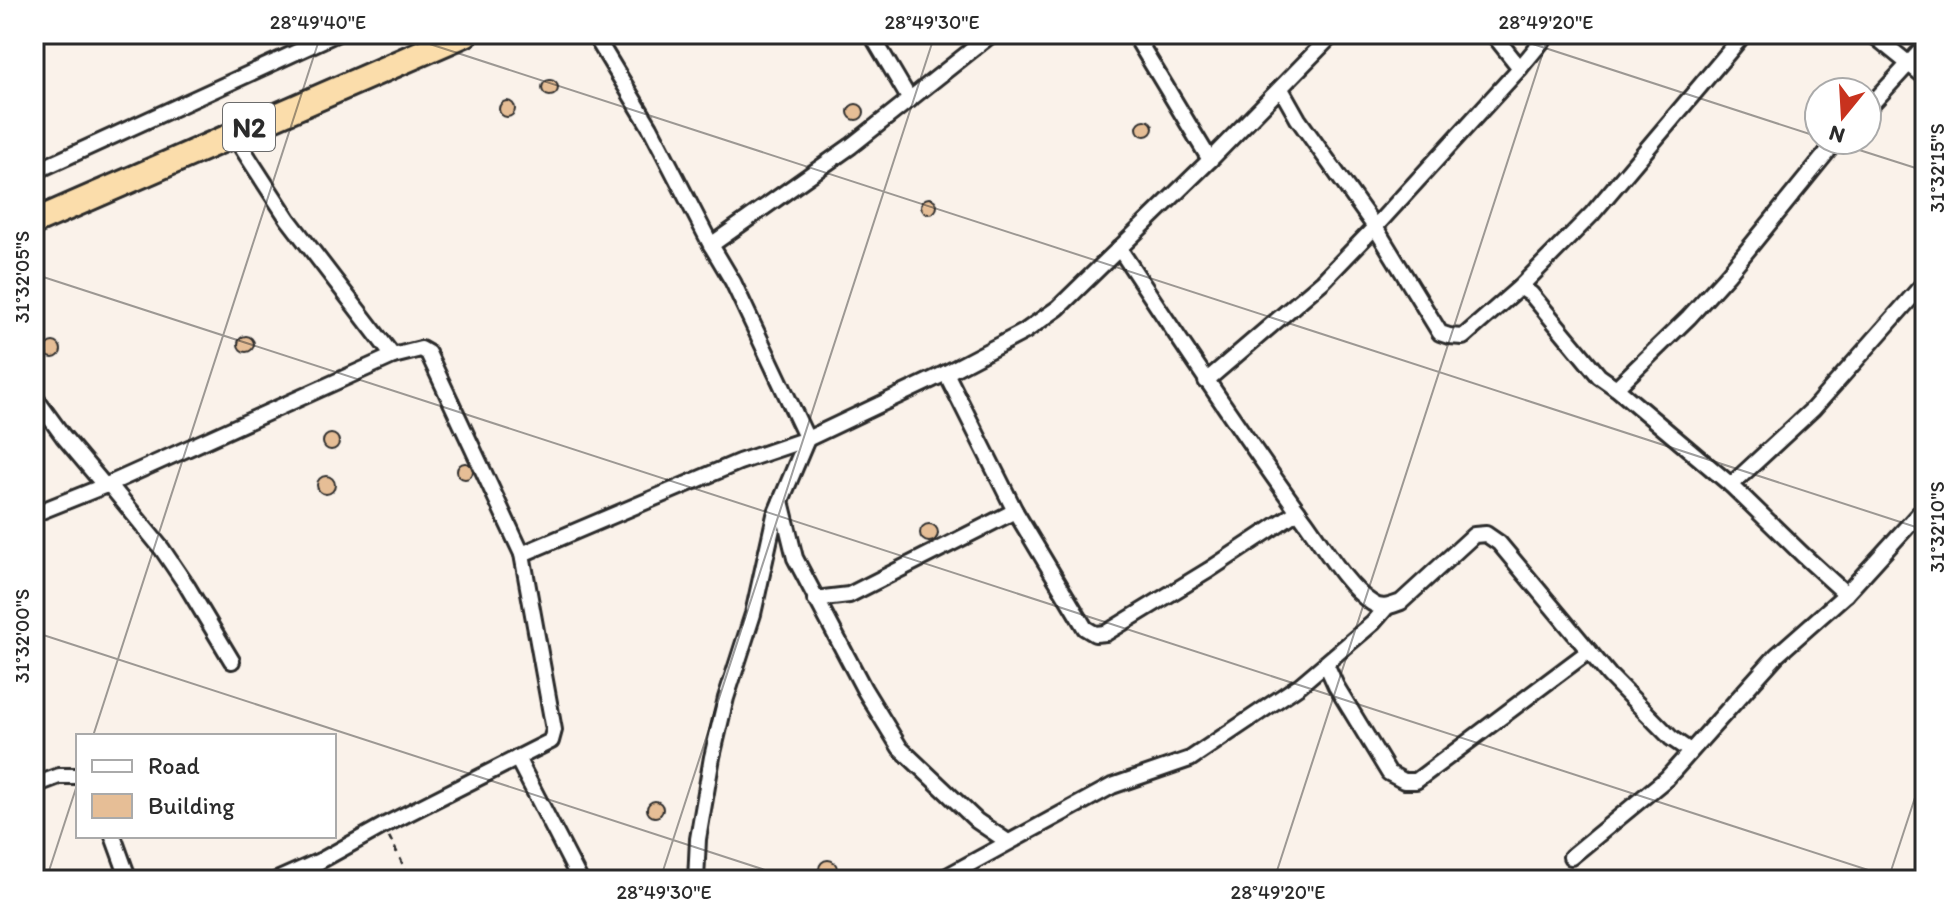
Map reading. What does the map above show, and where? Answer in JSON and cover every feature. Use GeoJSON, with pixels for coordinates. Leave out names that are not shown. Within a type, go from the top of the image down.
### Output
{"type":"FeatureCollection","features":[{"type":"Feature","properties":{"kind":"highway","name":"N2"},"geometry":{"type":"LineString","coordinates":[[34,222],[452,37]]}},
{"type":"Feature","properties":{"kind":"street"},"geometry":{"type":"LineString","coordinates":[[34,172],[336,34]]}},
{"type":"Feature","properties":{"kind":"street"},"geometry":{"type":"LineString","coordinates":[[594,34],[650,127],[733,282],[807,439],[775,515],[753,614],[726,698],[698,839],[696,880]]}},
{"type":"Feature","properties":{"kind":"street"},"geometry":{"type":"LineString","coordinates":[[871,34],[910,100]]}},
{"type":"Feature","properties":{"kind":"street"},"geometry":{"type":"LineString","coordinates":[[711,245],[825,165],[992,34]]}},
{"type":"Feature","properties":{"kind":"street"},"geometry":{"type":"LineString","coordinates":[[1134,34],[1210,160]]}},
{"type":"Feature","properties":{"kind":"street"},"geometry":{"type":"LineString","coordinates":[[522,554],[739,462],[807,439],[1024,332],[1058,308],[1210,160],[1333,34]]}},
{"type":"Feature","properties":{"kind":"street"},"geometry":{"type":"LineString","coordinates":[[1493,34],[1520,68]]}},
{"type":"Feature","properties":{"kind":"street"},"geometry":{"type":"LineString","coordinates":[[1206,381],[1323,281],[1548,34]]}},
{"type":"Feature","properties":{"kind":"street"},"geometry":{"type":"LineString","coordinates":[[1281,89],[1298,119],[1375,227],[1440,333],[1463,337],[1520,287],[1592,214],[1744,34]]}},
{"type":"Feature","properties":{"kind":"street"},"geometry":{"type":"LineString","coordinates":[[1872,34],[1925,77]]}},
{"type":"Feature","properties":{"kind":"street"},"geometry":{"type":"LineString","coordinates":[[1883,91],[1925,46]]}},
{"type":"Feature","properties":{"kind":"street"},"geometry":{"type":"LineString","coordinates":[[233,134],[288,219],[393,356]]}},
{"type":"Feature","properties":{"kind":"street"},"geometry":{"type":"LineString","coordinates":[[1616,388],[1679,328],[1728,274],[1824,156]]}},
{"type":"Feature","properties":{"kind":"street"},"geometry":{"type":"LineString","coordinates":[[1119,248],[1206,381],[1354,587],[1374,605],[1386,608]]}},
{"type":"Feature","properties":{"kind":"street"},"geometry":{"type":"LineString","coordinates":[[1731,485],[1813,409],[1925,282]]}},
{"type":"Feature","properties":{"kind":"street"},"geometry":{"type":"LineString","coordinates":[[1520,287],[1531,294],[1599,376],[1731,485],[1846,594]]}},
{"type":"Feature","properties":{"kind":"street"},"geometry":{"type":"LineString","coordinates":[[34,514],[107,485],[393,356],[421,349],[428,353],[522,554],[554,730],[551,741],[320,861],[277,880]]}},
{"type":"Feature","properties":{"kind":"street"},"geometry":{"type":"LineString","coordinates":[[946,373],[1015,511],[1085,628],[1095,634],[1106,633],[1298,511]]}},
{"type":"Feature","properties":{"kind":"street"},"geometry":{"type":"LineString","coordinates":[[34,396],[63,436],[162,549],[232,661]]}},
{"type":"Feature","properties":{"kind":"street"},"geometry":{"type":"LineString","coordinates":[[781,501],[795,558],[864,689],[900,748],[977,821],[1008,842]]}},
{"type":"Feature","properties":{"kind":"street"},"geometry":{"type":"LineString","coordinates":[[1571,857],[1667,778],[1777,655],[1846,594],[1925,507]]}},
{"type":"Feature","properties":{"kind":"street"},"geometry":{"type":"LineString","coordinates":[[815,599],[849,595],[1015,511]]}},
{"type":"Feature","properties":{"kind":"street"},"geometry":{"type":"LineString","coordinates":[[940,880],[1112,786],[1190,759],[1300,685],[1373,623],[1386,608],[1401,602],[1474,535],[1486,534],[1499,543],[1609,675],[1671,738],[1690,751]]}},
{"type":"Feature","properties":{"kind":"street"},"geometry":{"type":"LineString","coordinates":[[1326,664],[1389,773],[1404,781],[1416,781],[1589,651]]}},
{"type":"Feature","properties":{"kind":"street"},"geometry":{"type":"LineString","coordinates":[[517,758],[580,880]]}},
{"type":"Feature","properties":{"kind":"street"},"geometry":{"type":"LineString","coordinates":[[35,783],[59,776],[76,776]]}},
{"type":"Feature","properties":{"kind":"street"},"geometry":{"type":"LineString","coordinates":[[114,838],[129,880]]}},
{"type":"Feature","properties":{"kind":"path"},"geometry":{"type":"LineString","coordinates":[[383,826],[411,880]]}},
{"type":"Feature","properties":{"kind":"building"},"geometry":{"type":"Polygon","coordinates":[[[547,80],[553,80],[558,88],[556,94],[547,96],[542,91],[542,85],[547,80]]]}},
{"type":"Feature","properties":{"kind":"building"},"geometry":{"type":"Polygon","coordinates":[[[504,101],[510,101],[515,109],[513,115],[504,117],[499,112],[499,106],[504,101]]]}},
{"type":"Feature","properties":{"kind":"building"},"geometry":{"type":"Polygon","coordinates":[[[853,104],[859,104],[864,112],[862,118],[853,120],[848,115],[848,109],[853,104]]]}},
{"type":"Feature","properties":{"kind":"building"},"geometry":{"type":"Polygon","coordinates":[[[1142,120],[1148,120],[1153,128],[1151,134],[1142,136],[1137,131],[1137,125],[1142,120]]]}},
{"type":"Feature","properties":{"kind":"building"},"geometry":{"type":"Polygon","coordinates":[[[926,198],[932,198],[937,206],[935,212],[926,214],[921,209],[921,203],[926,198]]]}},
{"type":"Feature","properties":{"kind":"building"},"geometry":{"type":"Polygon","coordinates":[[[243,336],[249,336],[254,344],[252,350],[243,352],[238,347],[238,341],[243,336]]]}},
{"type":"Feature","properties":{"kind":"building"},"geometry":{"type":"Polygon","coordinates":[[[50,342],[56,342],[61,350],[59,356],[50,358],[45,353],[45,347],[50,342]]]}},
{"type":"Feature","properties":{"kind":"building"},"geometry":{"type":"Polygon","coordinates":[[[328,434],[334,434],[339,442],[337,448],[328,450],[323,445],[323,439],[328,434]]]}},
{"type":"Feature","properties":{"kind":"building"},"geometry":{"type":"Polygon","coordinates":[[[465,463],[471,465],[471,477],[465,479],[459,477],[457,471],[459,465],[465,463]]]}},
{"type":"Feature","properties":{"kind":"building"},"geometry":{"type":"Polygon","coordinates":[[[326,476],[335,485],[326,494],[317,485],[326,476]]]}},
{"type":"Feature","properties":{"kind":"building"},"geometry":{"type":"Polygon","coordinates":[[[929,524],[938,533],[929,542],[920,533],[929,524]]]}},
{"type":"Feature","properties":{"kind":"building"},"geometry":{"type":"Polygon","coordinates":[[[652,801],[658,801],[663,809],[661,815],[652,817],[647,812],[647,806],[652,801]]]}},
{"type":"Feature","properties":{"kind":"building"},"geometry":{"type":"Polygon","coordinates":[[[828,860],[837,869],[828,878],[819,869],[828,860]]]}}]}
